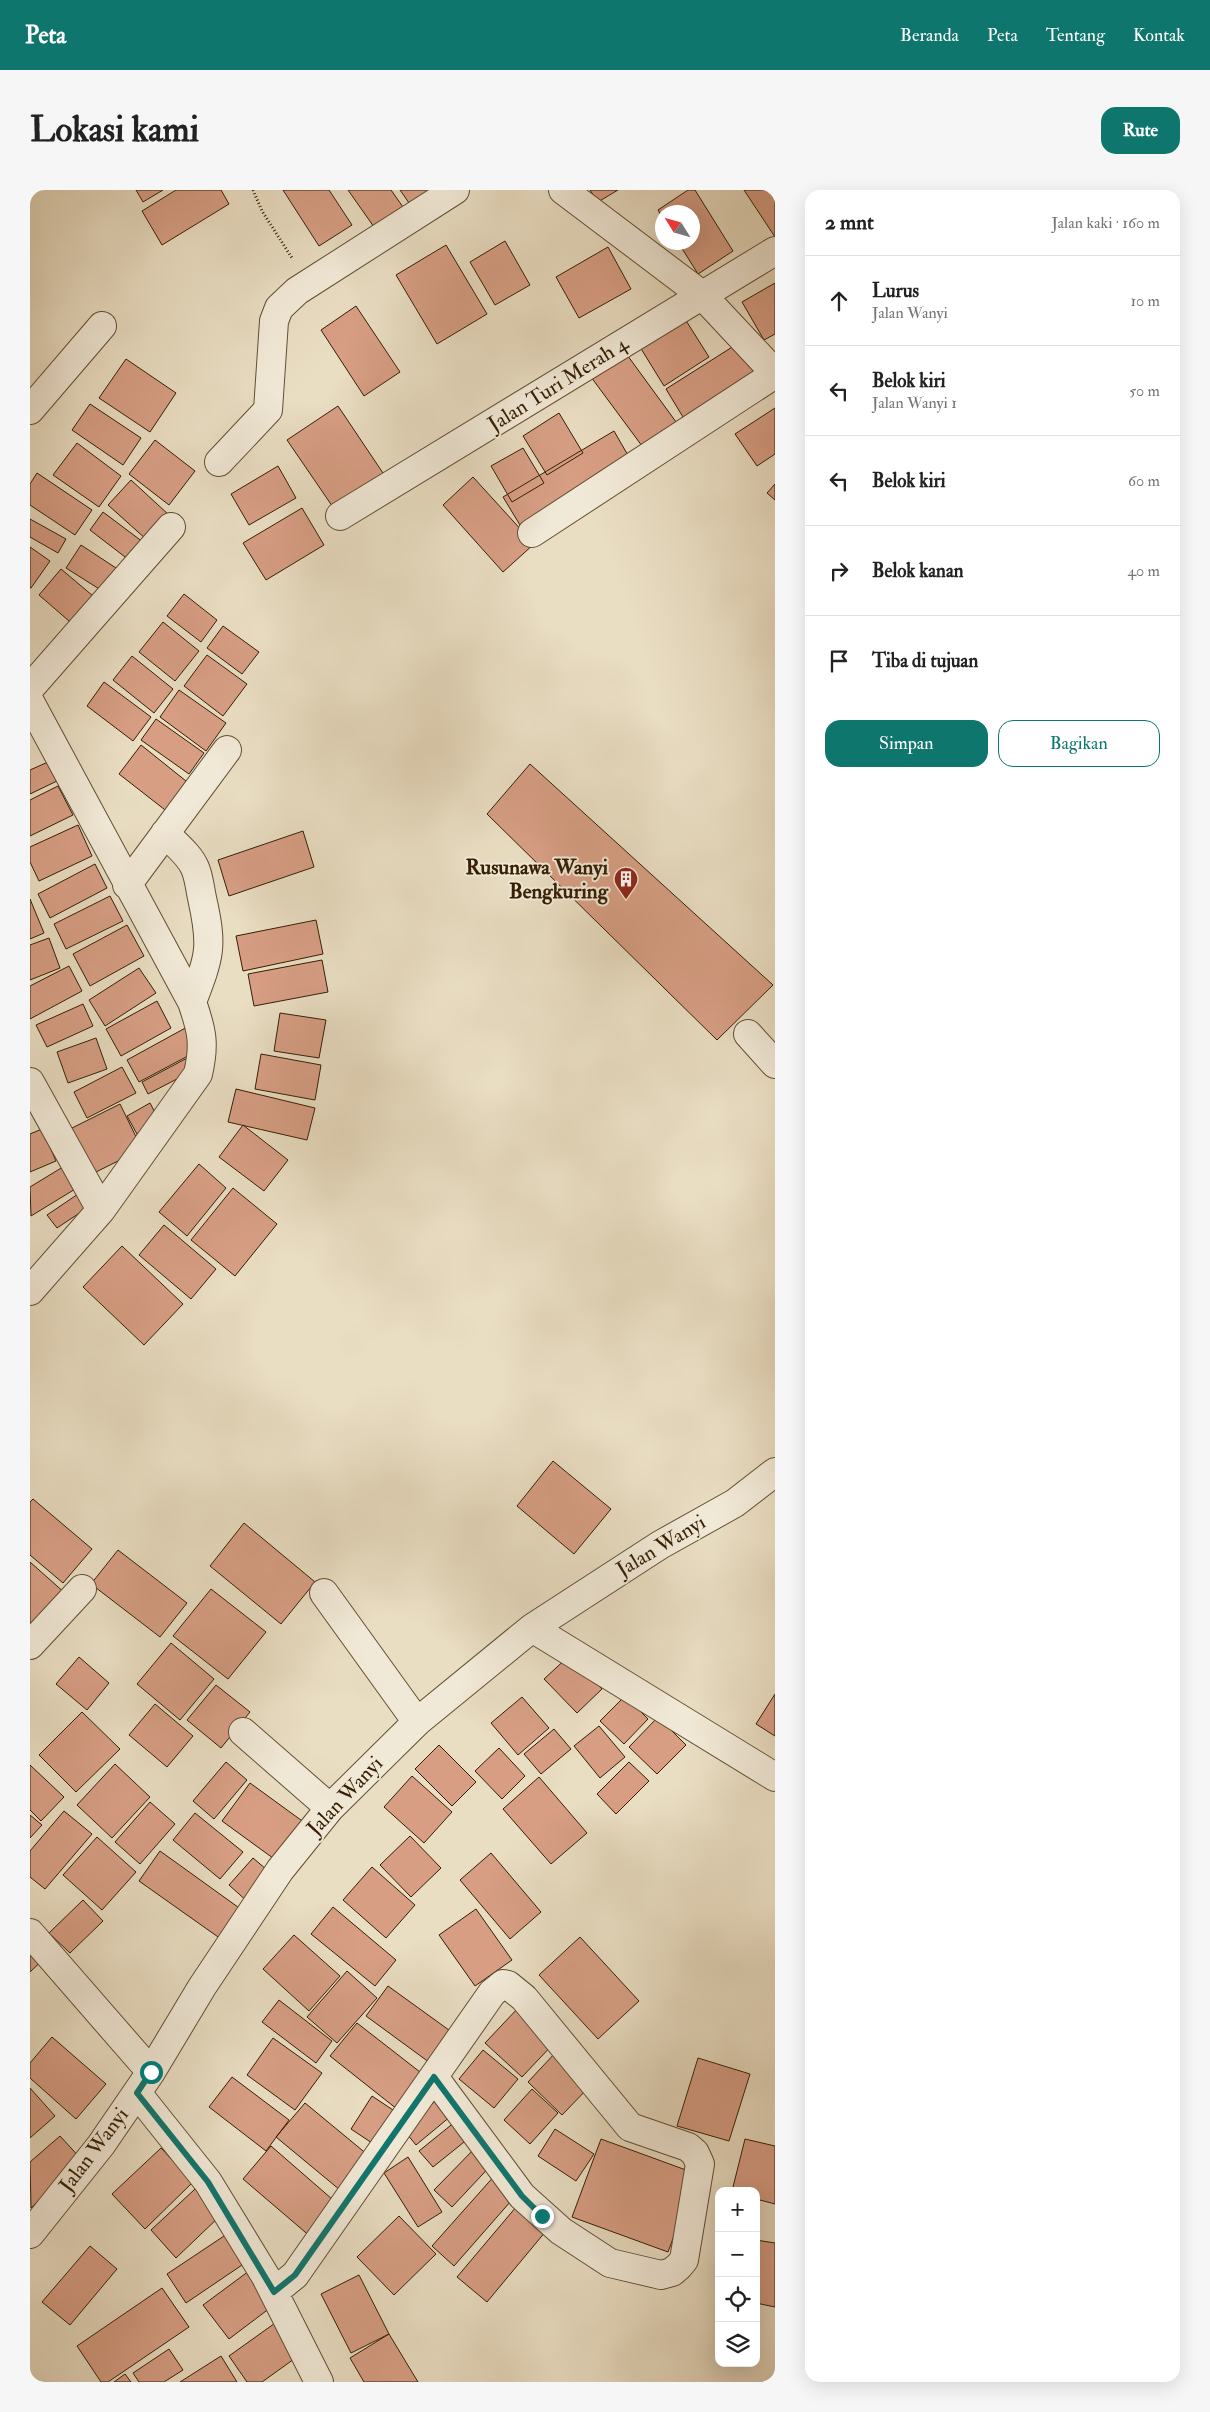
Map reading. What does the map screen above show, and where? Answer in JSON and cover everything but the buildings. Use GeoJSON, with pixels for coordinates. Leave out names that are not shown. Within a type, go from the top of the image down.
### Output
{"type":"FeatureCollection","features":[{"type":"Feature","properties":{"kind":"street"},"geometry":{"type":"LineString","coordinates":[[219,462],[268,410],[276,314],[291,297],[308,284],[455,190]]}},
{"type":"Feature","properties":{"kind":"street"},"geometry":{"type":"LineString","coordinates":[[532,533],[775,374],[702,295],[563,190]]}},
{"type":"Feature","properties":{"kind":"street","name":"Jalan Turi Merah 4"},"geometry":{"type":"LineString","coordinates":[[340,516],[775,252]]}},
{"type":"Feature","properties":{"kind":"street"},"geometry":{"type":"LineString","coordinates":[[30,410],[38,388],[102,326]]}},
{"type":"Feature","properties":{"kind":"street"},"geometry":{"type":"LineString","coordinates":[[30,688],[171,527]]}},
{"type":"Feature","properties":{"kind":"street"},"geometry":{"type":"LineString","coordinates":[[30,702],[127,885],[192,1002],[200,1023],[203,1050],[198,1074],[101,1210],[30,1291]]}},
{"type":"Feature","properties":{"kind":"street"},"geometry":{"type":"LineString","coordinates":[[127,885],[227,750]]}},
{"type":"Feature","properties":{"kind":"street"},"geometry":{"type":"LineString","coordinates":[[165,833],[188,857],[196,869],[210,931],[210,945],[206,966],[192,1002]]}},
{"type":"Feature","properties":{"kind":"street"},"geometry":{"type":"LineString","coordinates":[[748,1034],[775,1064]]}},
{"type":"Feature","properties":{"kind":"street"},"geometry":{"type":"LineString","coordinates":[[30,1082],[101,1210]]}},
{"type":"Feature","properties":{"kind":"street","name":"Jalan Wanyi"},"geometry":{"type":"LineString","coordinates":[[30,2234],[100,2146],[144,2083],[202,1987],[280,1870],[330,1808],[417,1722],[532,1628],[660,1545],[734,1503],[775,1472]]}},
{"type":"Feature","properties":{"kind":"street"},"geometry":{"type":"LineString","coordinates":[[30,1645],[82,1589]]}},
{"type":"Feature","properties":{"kind":"street"},"geometry":{"type":"LineString","coordinates":[[324,1593],[417,1722]]}},
{"type":"Feature","properties":{"kind":"street"},"geometry":{"type":"LineString","coordinates":[[532,1628],[775,1776]]}},
{"type":"Feature","properties":{"kind":"street"},"geometry":{"type":"LineString","coordinates":[[244,1732],[330,1808]]}},
{"type":"Feature","properties":{"kind":"street"},"geometry":{"type":"LineString","coordinates":[[30,1933],[144,2083],[208,2182],[274,2292],[319,2382]]}},
{"type":"Feature","properties":{"kind":"street"},"geometry":{"type":"LineString","coordinates":[[274,2292],[295,2275],[492,1993],[499,1986],[508,1985],[524,1998],[630,2126],[688,2147],[696,2153],[700,2164],[684,2260],[672,2272],[661,2275],[610,2263],[582,2247],[522,2196],[434,2077]]}},
{"type":"Feature","properties":{"kind":"path"},"geometry":{"type":"LineString","coordinates":[[253,190],[262,211],[308,284]]}},
{"type":"Feature","properties":{"kind":"place","name":"Rusunawa Wanyi Bengkuring"},"geometry":{"type":"Point","coordinates":[626,900]}},
{"type":"Feature","properties":{"kind":"route"},"geometry":{"type":"LineString","coordinates":[[151,2072],[137,2093],[208,2182],[274,2292],[281,2289],[295,2275],[434,2077],[522,2196],[542,2216]]}}]}
